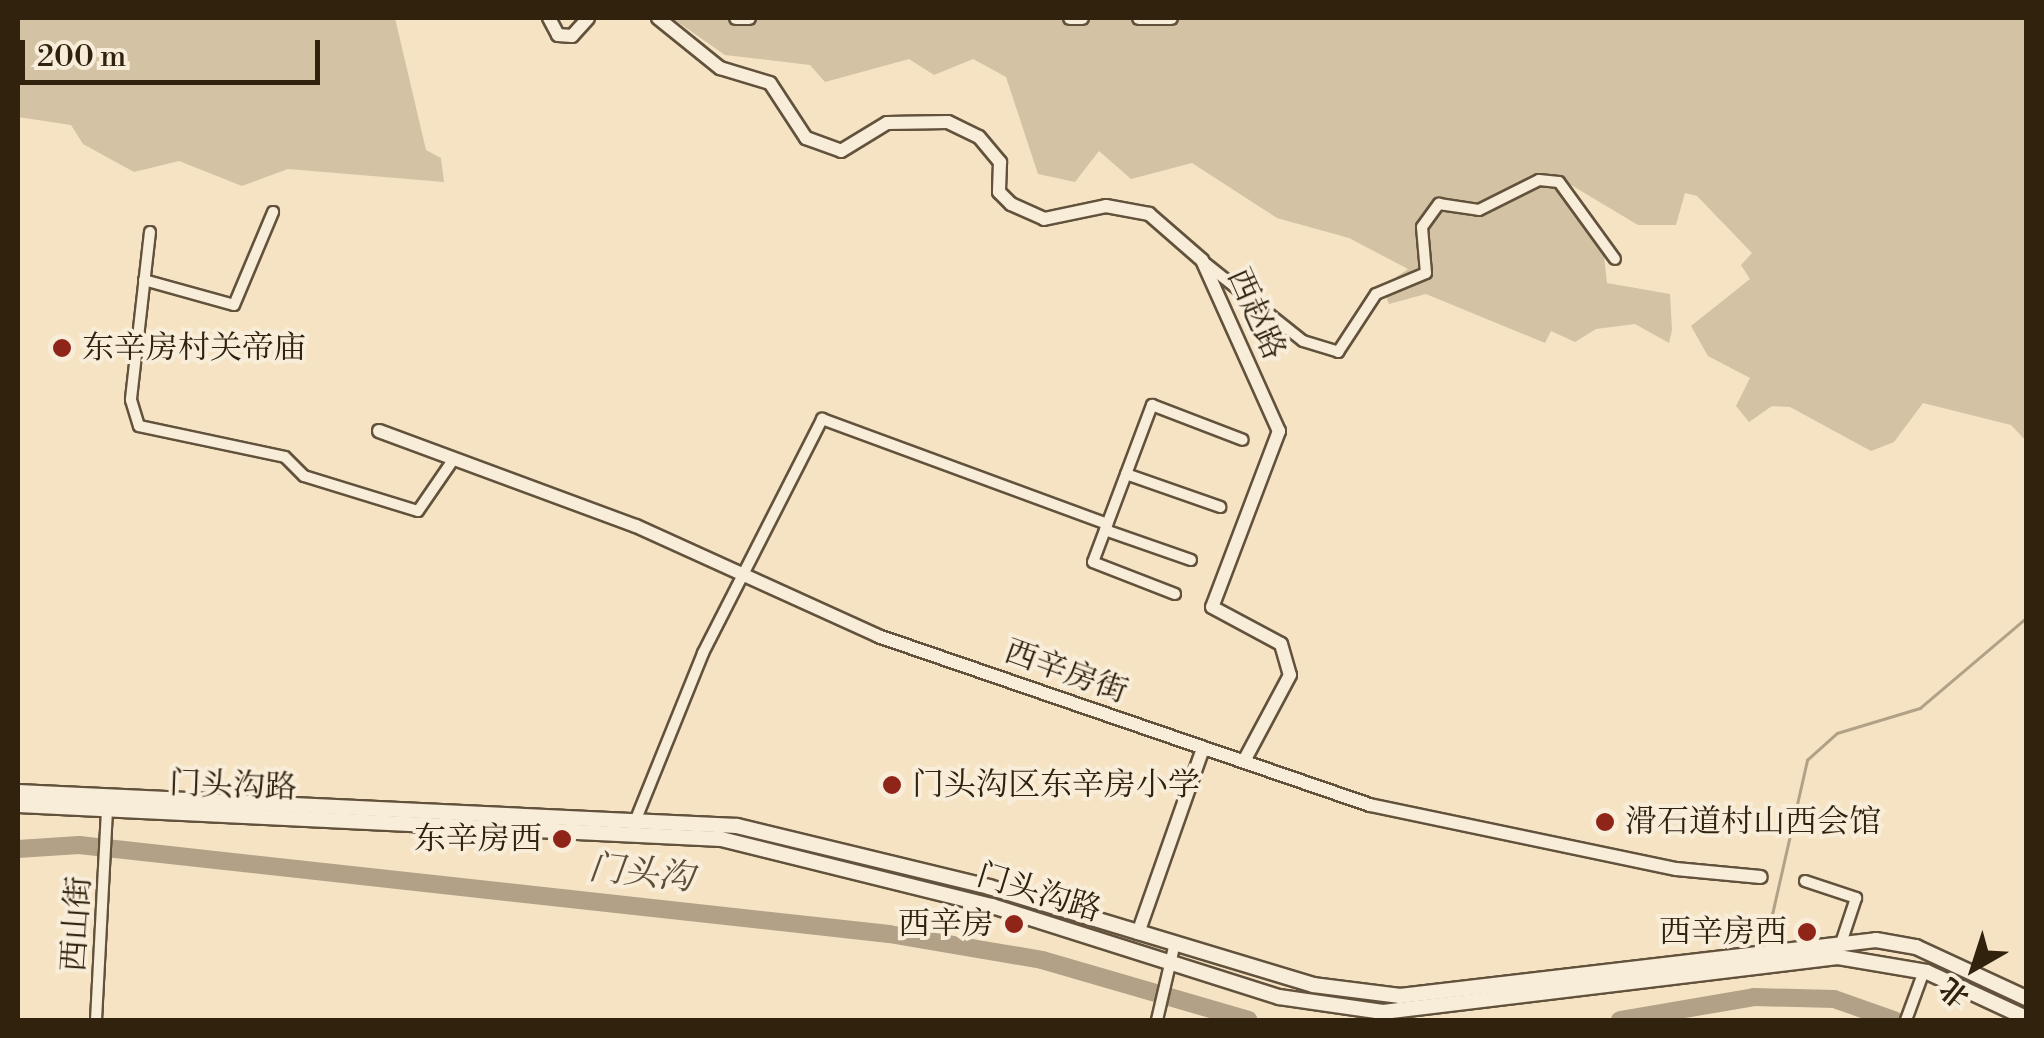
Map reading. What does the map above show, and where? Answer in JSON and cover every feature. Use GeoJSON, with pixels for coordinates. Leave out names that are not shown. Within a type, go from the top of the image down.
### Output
{"type":"FeatureCollection","features":[{"type":"Feature","properties":{"kind":"main road","name":"门头沟路"},"geometry":{"type":"LineString","coordinates":[[18,792],[108,803]]}},
{"type":"Feature","properties":{"kind":"main road","name":"门头沟路"},"geometry":{"type":"LineString","coordinates":[[18,806],[108,803],[737,826],[1138,934],[1170,962]]}},
{"type":"Feature","properties":{"kind":"main road","name":"门头沟路"},"geometry":{"type":"LineString","coordinates":[[634,822],[841,865],[1170,962],[1313,985],[1400,1009],[1839,949],[1916,947],[2026,998]]}},
{"type":"Feature","properties":{"kind":"main road","name":"门头沟路"},"geometry":{"type":"LineString","coordinates":[[1839,949],[1924,971],[2026,1018]]}},
{"type":"Feature","properties":{"kind":"street"},"geometry":{"type":"LineString","coordinates":[[549,18],[558,34],[572,36],[588,18]]}},
{"type":"Feature","properties":{"kind":"street","name":"西赵路"},"geometry":{"type":"LineString","coordinates":[[658,18],[720,68],[770,83],[806,138],[841,151],[887,123],[948,122],[979,136],[1000,162],[999,192],[1011,204],[1044,219],[1071,220],[1106,206],[1149,214],[1202,260],[1278,414],[1279,432],[1212,607],[1281,644],[1290,675],[1244,761]]}},
{"type":"Feature","properties":{"kind":"street"},"geometry":{"type":"LineString","coordinates":[[736,18],[749,18]]}},
{"type":"Feature","properties":{"kind":"street"},"geometry":{"type":"LineString","coordinates":[[1070,18],[1082,18]]}},
{"type":"Feature","properties":{"kind":"street"},"geometry":{"type":"LineString","coordinates":[[1139,18],[1171,18]]}},
{"type":"Feature","properties":{"kind":"street"},"geometry":{"type":"LineString","coordinates":[[1202,260],[1303,341],[1338,352],[1376,294],[1426,273],[1422,227],[1440,204],[1479,210],[1539,180],[1559,182],[1615,259]]}},
{"type":"Feature","properties":{"kind":"street"},"geometry":{"type":"LineString","coordinates":[[144,280],[234,305],[274,212]]}},
{"type":"Feature","properties":{"kind":"street"},"geometry":{"type":"LineString","coordinates":[[150,232],[131,400],[140,426],[285,457],[304,476],[418,511],[453,460]]}},
{"type":"Feature","properties":{"kind":"street"},"geometry":{"type":"LineString","coordinates":[[1175,594],[1093,562],[1152,405],[1243,440]]}},
{"type":"Feature","properties":{"kind":"street"},"geometry":{"type":"LineString","coordinates":[[634,822],[740,574],[822,419],[1191,560]]}},
{"type":"Feature","properties":{"kind":"street","name":"西辛房街"},"geometry":{"type":"LineString","coordinates":[[379,431],[740,574],[878,636],[1202,748],[1416,816],[1676,869],[1762,877]]}},
{"type":"Feature","properties":{"kind":"street"},"geometry":{"type":"LineString","coordinates":[[1126,474],[1220,507]]}},
{"type":"Feature","properties":{"kind":"street"},"geometry":{"type":"LineString","coordinates":[[1138,934],[1202,748]]}},
{"type":"Feature","properties":{"kind":"street","name":"西山街"},"geometry":{"type":"LineString","coordinates":[[96,1020],[108,803]]}},
{"type":"Feature","properties":{"kind":"street"},"geometry":{"type":"LineString","coordinates":[[1805,882],[1856,898],[1839,949]]}},
{"type":"Feature","properties":{"kind":"street"},"geometry":{"type":"LineString","coordinates":[[1158,1016],[1170,962]]}},
{"type":"Feature","properties":{"kind":"street"},"geometry":{"type":"LineString","coordinates":[[1907,1017],[1924,971]]}},
{"type":"Feature","properties":{"kind":"shaded area"},"geometry":{"type":"Polygon","coordinates":[[[18,18],[395,18],[426,150],[441,158],[444,182],[288,169],[242,186],[179,161],[134,172],[83,144],[71,125],[18,117],[18,18]]]}},
{"type":"Feature","properties":{"kind":"shaded area"},"geometry":{"type":"Polygon","coordinates":[[[672,18],[2026,18],[2026,441],[2011,425],[1923,403],[1894,442],[1871,451],[1790,407],[1772,406],[1749,422],[1736,406],[1750,378],[1708,356],[1691,326],[1750,279],[1741,265],[1752,253],[1697,196],[1685,193],[1676,225],[1638,225],[1556,176],[1601,229],[1607,283],[1670,294],[1672,330],[1669,343],[1635,324],[1596,329],[1575,342],[1551,331],[1545,343],[1426,294],[1389,304],[1382,287],[1408,269],[1349,238],[1277,218],[1192,163],[1131,179],[1099,151],[1075,182],[1038,174],[1006,77],[973,59],[934,75],[909,59],[825,82],[810,65],[725,55],[672,18]]]}},
{"type":"Feature","properties":{"kind":"waterway"},"geometry":{"type":"LineString","coordinates":[[1768,932],[1807,760],[1837,733],[1920,708],[2026,618]]}},
{"type":"Feature","properties":{"kind":"waterway","name":"门头沟"},"geometry":{"type":"LineString","coordinates":[[18,849],[79,845],[889,934],[1042,960],[1248,1020]]}},
{"type":"Feature","properties":{"kind":"waterway","name":"门头沟"},"geometry":{"type":"LineString","coordinates":[[1620,1020],[1754,997],[1834,999],[1894,1020]]}},
{"type":"Feature","properties":{"kind":"place","name":"东辛房村关帝庙"},"geometry":{"type":"Point","coordinates":[62,348]}},
{"type":"Feature","properties":{"kind":"place","name":"门头沟区东辛房小学"},"geometry":{"type":"Point","coordinates":[892,785]}},
{"type":"Feature","properties":{"kind":"place","name":"滑石道村山西会馆"},"geometry":{"type":"Point","coordinates":[1605,822]}},
{"type":"Feature","properties":{"kind":"place","name":"东辛房西"},"geometry":{"type":"Point","coordinates":[562,839]}},
{"type":"Feature","properties":{"kind":"place","name":"西辛房"},"geometry":{"type":"Point","coordinates":[1014,924]}},
{"type":"Feature","properties":{"kind":"place","name":"西辛房西"},"geometry":{"type":"Point","coordinates":[1807,932]}}]}
